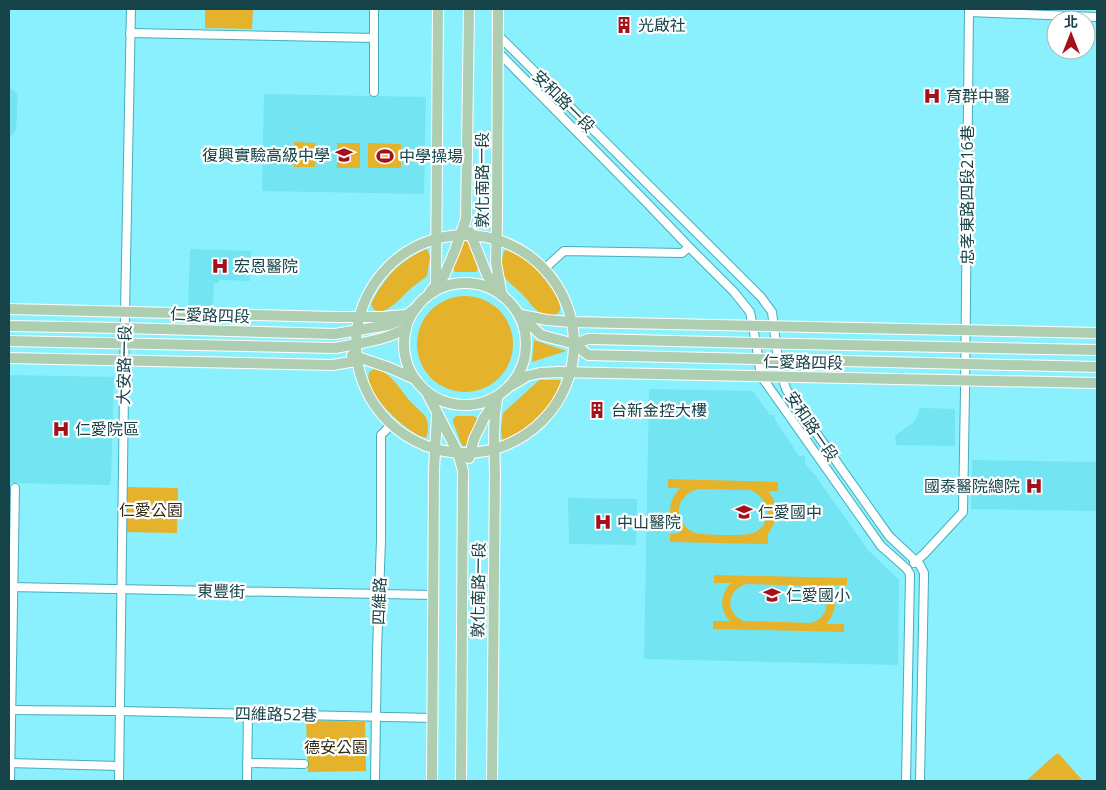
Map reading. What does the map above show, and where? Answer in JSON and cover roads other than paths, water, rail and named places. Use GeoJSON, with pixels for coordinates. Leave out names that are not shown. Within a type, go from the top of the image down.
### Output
{"type":"FeatureCollection","features":[{"type":"Feature","properties":{"kind":"main road"},"geometry":{"type":"LineString","coordinates":[[436,284],[438,9]]}},
{"type":"Feature","properties":{"kind":"main road","name":"敦化南路一段"},"geometry":{"type":"LineString","coordinates":[[469,9],[466,235],[486,275],[502,296]]}},
{"type":"Feature","properties":{"kind":"main road","name":"敦化南路一段"},"geometry":{"type":"LineString","coordinates":[[498,9],[496,263],[502,296]]}},
{"type":"Feature","properties":{"kind":"main road"},"geometry":{"type":"LineString","coordinates":[[466,235],[497,240],[521,250],[544,268],[562,293],[568,307],[575,344],[571,372],[566,385],[560,398],[543,421],[508,445],[471,453],[458,453],[435,449],[411,439],[391,425],[375,407],[369,398],[361,377],[357,359],[356,330],[359,317],[374,283],[395,261],[425,243],[436,239],[466,235]]}},
{"type":"Feature","properties":{"kind":"main road","name":"敦化南路一段"},"geometry":{"type":"LineString","coordinates":[[427,296],[444,276],[466,235]]}},
{"type":"Feature","properties":{"kind":"main road"},"geometry":{"type":"LineString","coordinates":[[456,284],[472,284],[488,288],[502,296],[519,313],[525,332],[526,342],[523,364],[512,385],[492,399],[470,405],[446,402],[426,391],[408,368],[404,354],[406,328],[416,308],[427,296],[440,288],[456,284]]}},
{"type":"Feature","properties":{"kind":"main road","name":"仁愛路四段"},"geometry":{"type":"LineString","coordinates":[[9,326],[335,334],[388,325],[416,308]]}},
{"type":"Feature","properties":{"kind":"main road","name":"仁愛路四段"},"geometry":{"type":"LineString","coordinates":[[9,309],[359,317],[406,315]]}},
{"type":"Feature","properties":{"kind":"main road"},"geometry":{"type":"LineString","coordinates":[[519,313],[547,320],[572,322],[1097,333]]}},
{"type":"Feature","properties":{"kind":"main road","name":"仁愛路四段"},"geometry":{"type":"LineString","coordinates":[[519,313],[541,335],[575,344],[588,339],[1097,350]]}},
{"type":"Feature","properties":{"kind":"main road","name":"仁愛路四段"},"geometry":{"type":"LineString","coordinates":[[9,341],[335,348],[387,337],[397,334],[406,328]]}},
{"type":"Feature","properties":{"kind":"main road","name":"仁愛路四段"},"geometry":{"type":"LineString","coordinates":[[575,344],[588,355],[1097,367]]}},
{"type":"Feature","properties":{"kind":"main road","name":"仁愛路四段"},"geometry":{"type":"LineString","coordinates":[[335,348],[357,359],[390,368],[415,379]]}},
{"type":"Feature","properties":{"kind":"main road","name":"仁愛路四段"},"geometry":{"type":"LineString","coordinates":[[9,358],[332,365],[357,359]]}},
{"type":"Feature","properties":{"kind":"main road","name":"仁愛路四段"},"geometry":{"type":"LineString","coordinates":[[512,385],[527,376],[540,373],[571,372],[1097,383]]}},
{"type":"Feature","properties":{"kind":"main road","name":"敦化南路一段"},"geometry":{"type":"LineString","coordinates":[[426,391],[458,453],[463,471],[461,781]]}},
{"type":"Feature","properties":{"kind":"main road","name":"敦化南路一段"},"geometry":{"type":"LineString","coordinates":[[492,781],[494,417],[500,395]]}},
{"type":"Feature","properties":{"kind":"main road","name":"敦化南路一段"},"geometry":{"type":"LineString","coordinates":[[463,471],[471,453],[474,439],[484,418],[500,395]]}},
{"type":"Feature","properties":{"kind":"main road","name":"敦化南路一段"},"geometry":{"type":"LineString","coordinates":[[432,781],[434,470],[437,414]]}},
{"type":"Feature","properties":{"kind":"street","name":"大安路一段"},"geometry":{"type":"LineString","coordinates":[[118,781],[124,328],[131,9]]}},
{"type":"Feature","properties":{"kind":"street"},"geometry":{"type":"LineString","coordinates":[[374,9],[374,92]]}},
{"type":"Feature","properties":{"kind":"street"},"geometry":{"type":"LineString","coordinates":[[969,10],[1097,17]]}},
{"type":"Feature","properties":{"kind":"street","name":"忠孝東路四段216巷"},"geometry":{"type":"LineString","coordinates":[[907,569],[925,554],[963,512],[969,10]]}},
{"type":"Feature","properties":{"kind":"street"},"geometry":{"type":"LineString","coordinates":[[130,33],[374,38]]}},
{"type":"Feature","properties":{"kind":"street","name":"安和路一段"},"geometry":{"type":"LineString","coordinates":[[498,35],[761,297],[772,312],[778,360],[786,389],[889,536],[920,565],[924,573],[920,781]]}},
{"type":"Feature","properties":{"kind":"street","name":"安和路一段"},"geometry":{"type":"LineString","coordinates":[[498,52],[647,202],[734,292],[750,312],[761,376],[881,546],[907,569]]}},
{"type":"Feature","properties":{"kind":"street"},"geometry":{"type":"LineString","coordinates":[[544,268],[564,251],[682,253],[689,247]]}},
{"type":"Feature","properties":{"kind":"street","name":"四維路"},"geometry":{"type":"LineString","coordinates":[[375,781],[381,540],[381,435],[391,425]]}},
{"type":"Feature","properties":{"kind":"street"},"geometry":{"type":"LineString","coordinates":[[10,781],[11,587],[15,488]]}},
{"type":"Feature","properties":{"kind":"street"},"geometry":{"type":"LineString","coordinates":[[906,781],[910,577],[907,569]]}},
{"type":"Feature","properties":{"kind":"street","name":"東豐街"},"geometry":{"type":"LineString","coordinates":[[11,587],[433,595]]}},
{"type":"Feature","properties":{"kind":"street","name":"四維路52巷"},"geometry":{"type":"LineString","coordinates":[[10,710],[432,718]]}},
{"type":"Feature","properties":{"kind":"street"},"geometry":{"type":"LineString","coordinates":[[247,781],[248,714]]}},
{"type":"Feature","properties":{"kind":"street"},"geometry":{"type":"LineString","coordinates":[[10,763],[119,766]]}},
{"type":"Feature","properties":{"kind":"street"},"geometry":{"type":"LineString","coordinates":[[247,763],[304,764]]}},
{"type":"Feature","properties":{"kind":"place","name":"光啟社"},"geometry":{"type":"Point","coordinates":[624,25]}},
{"type":"Feature","properties":{"kind":"place","name":"育群中醫"},"geometry":{"type":"Point","coordinates":[932,96]}},
{"type":"Feature","properties":{"kind":"place","name":"復興實驗高級中學"},"geometry":{"type":"Point","coordinates":[344,155]}},
{"type":"Feature","properties":{"kind":"place","name":"中學操場"},"geometry":{"type":"Point","coordinates":[385,156]}},
{"type":"Feature","properties":{"kind":"place","name":"宏恩醫院"},"geometry":{"type":"Point","coordinates":[220,266]}},
{"type":"Feature","properties":{"kind":"place","name":"台新金控大樓"},"geometry":{"type":"Point","coordinates":[597,410]}},
{"type":"Feature","properties":{"kind":"place","name":"仁愛院區"},"geometry":{"type":"Point","coordinates":[61,429]}},
{"type":"Feature","properties":{"kind":"place","name":"國泰醫院總院"},"geometry":{"type":"Point","coordinates":[1034,486]}},
{"type":"Feature","properties":{"kind":"place","name":"仁愛國中"},"geometry":{"type":"Point","coordinates":[744,512]}},
{"type":"Feature","properties":{"kind":"place","name":"中山醫院"},"geometry":{"type":"Point","coordinates":[603,522]}},
{"type":"Feature","properties":{"kind":"place","name":"仁愛國小"},"geometry":{"type":"Point","coordinates":[772,595]}},
{"type":"Feature","properties":{"kind":"park label","name":"仁愛公園"},"geometry":{"type":"Point","coordinates":[151,510]}},
{"type":"Feature","properties":{"kind":"park label","name":"德安公園"},"geometry":{"type":"Point","coordinates":[336,747]}}]}
